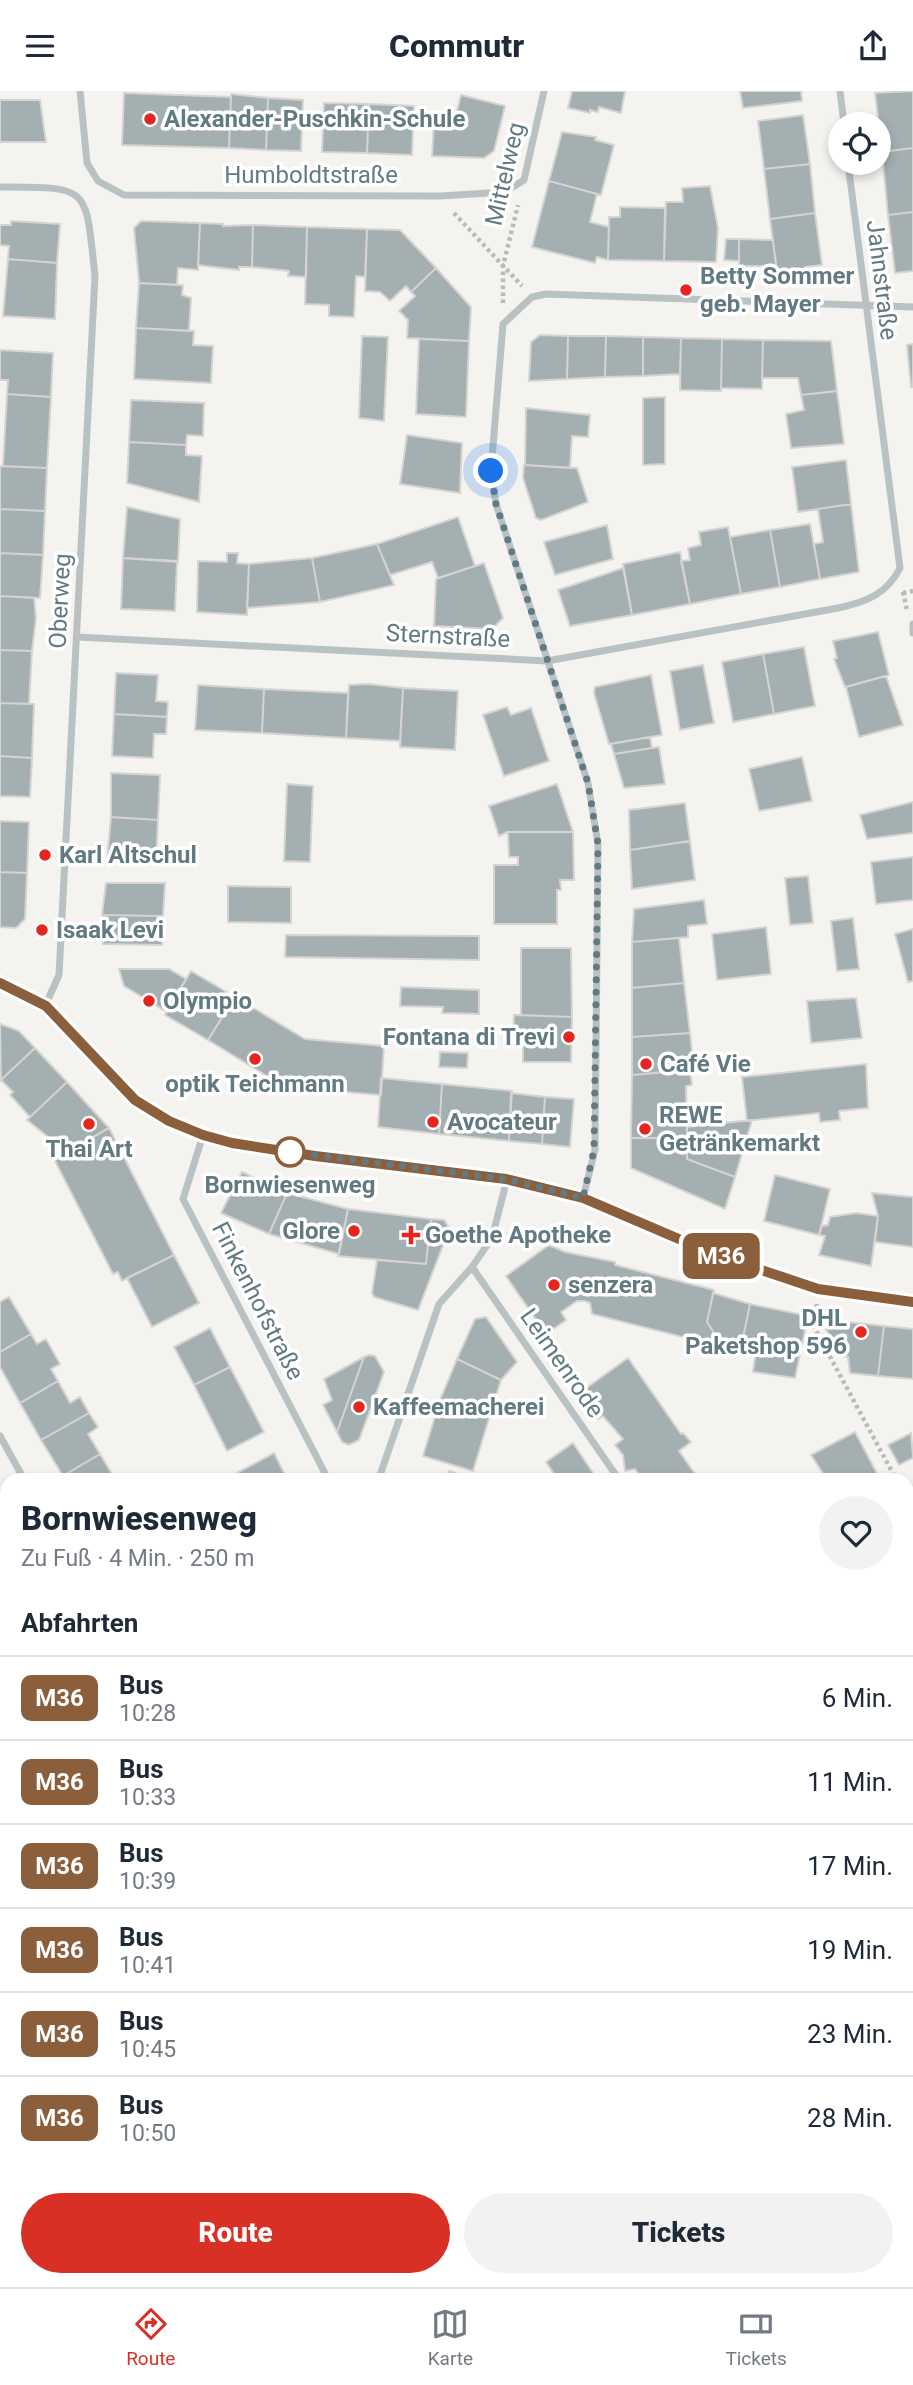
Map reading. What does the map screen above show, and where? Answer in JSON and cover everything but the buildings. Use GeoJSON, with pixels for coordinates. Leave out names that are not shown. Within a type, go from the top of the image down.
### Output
{"type":"FeatureCollection","features":[{"type":"Feature","properties":{"kind":"street","name":"Humboldtstraße"},"geometry":{"type":"LineString","coordinates":[[80,91],[87,163],[98,181],[124,195],[440,196],[505,193],[524,180]]}},
{"type":"Feature","properties":{"kind":"street","name":"Mittelweg"},"geometry":{"type":"LineString","coordinates":[[524,180],[544,91]]}},
{"type":"Feature","properties":{"kind":"street"},"geometry":{"type":"LineString","coordinates":[[840,91],[843,112]]}},
{"type":"Feature","properties":{"kind":"street","name":"Jahnstraße"},"geometry":{"type":"LineString","coordinates":[[850,175],[900,568]]}},
{"type":"Feature","properties":{"kind":"street","name":"Oberweg"},"geometry":{"type":"LineString","coordinates":[[0,187],[62,187],[81,198],[88,212],[95,275],[59,975],[46,1006]]}},
{"type":"Feature","properties":{"kind":"street"},"geometry":{"type":"LineString","coordinates":[[583,1198],[594,1150],[598,844],[588,783],[496,504],[491,471],[503,324],[532,296],[913,307]]}},
{"type":"Feature","properties":{"kind":"street","name":"Sternstraße"},"geometry":{"type":"LineString","coordinates":[[78,636],[547,661],[864,602],[891,586],[900,568]]}},
{"type":"Feature","properties":{"kind":"street"},"geometry":{"type":"LineString","coordinates":[[0,983],[46,1006],[135,1100],[169,1121],[203,1135],[232,1143],[315,1156],[506,1179],[583,1198],[714,1254],[818,1289],[913,1303]]}},
{"type":"Feature","properties":{"kind":"street","name":"Finkenhofstraße"},"geometry":{"type":"LineString","coordinates":[[203,1135],[183,1199],[325,1473]]}},
{"type":"Feature","properties":{"kind":"street"},"geometry":{"type":"LineString","coordinates":[[381,1473],[439,1304],[472,1267],[492,1238],[506,1179]]}},
{"type":"Feature","properties":{"kind":"street","name":"Leimenrode"},"geometry":{"type":"LineString","coordinates":[[472,1267],[614,1473]]}},
{"type":"Feature","properties":{"kind":"street"},"geometry":{"type":"LineString","coordinates":[[0,1436],[21,1473]]}},
{"type":"Feature","properties":{"kind":"path","name":"Mittelweg"},"geometry":{"type":"LineString","coordinates":[[503,324],[503,266],[524,180]]}},
{"type":"Feature","properties":{"kind":"path","name":"Mittelweg"},"geometry":{"type":"LineString","coordinates":[[440,196],[532,296]]}},
{"type":"Feature","properties":{"kind":"path"},"geometry":{"type":"LineString","coordinates":[[900,568],[913,629]]}},
{"type":"Feature","properties":{"kind":"path"},"geometry":{"type":"LineString","coordinates":[[818,1289],[814,1328],[893,1473]]}},
{"type":"Feature","properties":{"kind":"bus line","name":"M36"},"geometry":{"type":"LineString","coordinates":[[0,983],[46,1006],[135,1100],[169,1121],[203,1135],[232,1143],[315,1156],[366,1160],[506,1179],[583,1198],[714,1254],[818,1289],[913,1302]]}},
{"type":"Feature","properties":{"kind":"place","name":"Alexander-Puschkin-Schule"},"geometry":{"type":"Point","coordinates":[150,119]}},
{"type":"Feature","properties":{"kind":"place","name":"Betty Sommer geb. Mayer"},"geometry":{"type":"Point","coordinates":[686,290]}},
{"type":"Feature","properties":{"kind":"place","name":"Karl Altschul"},"geometry":{"type":"Point","coordinates":[45,855]}},
{"type":"Feature","properties":{"kind":"place","name":"Isaak Levi"},"geometry":{"type":"Point","coordinates":[42,930]}},
{"type":"Feature","properties":{"kind":"place","name":"Olympio"},"geometry":{"type":"Point","coordinates":[149,1001]}},
{"type":"Feature","properties":{"kind":"place","name":"Fontana di Trevi"},"geometry":{"type":"Point","coordinates":[569,1037]}},
{"type":"Feature","properties":{"kind":"place","name":"optik Teichmann"},"geometry":{"type":"Point","coordinates":[255,1059]}},
{"type":"Feature","properties":{"kind":"place","name":"Café Vie"},"geometry":{"type":"Point","coordinates":[646,1064]}},
{"type":"Feature","properties":{"kind":"place","name":"Avocateur"},"geometry":{"type":"Point","coordinates":[433,1122]}},
{"type":"Feature","properties":{"kind":"place","name":"Thai Art"},"geometry":{"type":"Point","coordinates":[89,1124]}},
{"type":"Feature","properties":{"kind":"place","name":"REWE Getränkemarkt"},"geometry":{"type":"Point","coordinates":[645,1129]}},
{"type":"Feature","properties":{"kind":"place","name":"Bornwiesenweg"},"geometry":{"type":"Point","coordinates":[290,1152]}},
{"type":"Feature","properties":{"kind":"place","name":"Glore"},"geometry":{"type":"Point","coordinates":[354,1231]}},
{"type":"Feature","properties":{"kind":"place","name":"Goethe Apotheke"},"geometry":{"type":"Point","coordinates":[411,1235]}},
{"type":"Feature","properties":{"kind":"place","name":"senzera"},"geometry":{"type":"Point","coordinates":[554,1285]}},
{"type":"Feature","properties":{"kind":"place","name":"DHL Paketshop 596"},"geometry":{"type":"Point","coordinates":[861,1332]}},
{"type":"Feature","properties":{"kind":"place","name":"Kaffeemacherei"},"geometry":{"type":"Point","coordinates":[359,1407]}},
{"type":"Feature","properties":{"kind":"route"},"geometry":{"type":"LineString","coordinates":[[290,1152],[506,1179],[583,1198],[594,1150],[598,844],[588,783],[496,504],[491,471]]}}]}
